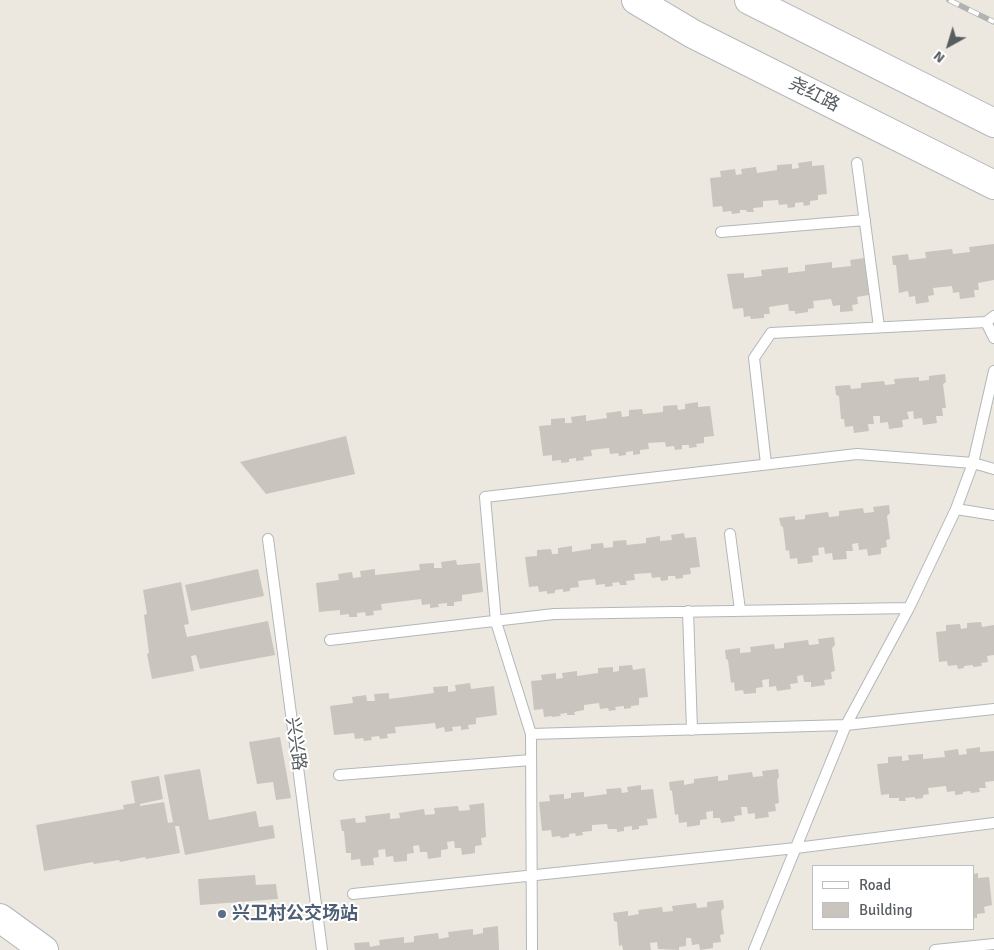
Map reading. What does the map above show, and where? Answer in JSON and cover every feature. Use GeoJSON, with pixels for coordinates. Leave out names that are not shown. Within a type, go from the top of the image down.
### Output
{"type":"FeatureCollection","features":[{"type":"Feature","properties":{"kind":"main road","name":"尧红路"},"geometry":{"type":"LineString","coordinates":[[636,0],[693,34],[994,185]]}},
{"type":"Feature","properties":{"kind":"main road"},"geometry":{"type":"LineString","coordinates":[[749,0],[994,123]]}},
{"type":"Feature","properties":{"kind":"main road"},"geometry":{"type":"LineString","coordinates":[[0,918],[44,950]]}},
{"type":"Feature","properties":{"kind":"lane"},"geometry":{"type":"LineString","coordinates":[[858,163],[879,327]]}},
{"type":"Feature","properties":{"kind":"lane"},"geometry":{"type":"LineString","coordinates":[[721,232],[865,220]]}},
{"type":"Feature","properties":{"kind":"lane"},"geometry":{"type":"LineString","coordinates":[[766,464],[754,358],[771,333],[990,319],[994,338]]}},
{"type":"Feature","properties":{"kind":"lane"},"geometry":{"type":"LineString","coordinates":[[754,950],[846,725],[909,608],[956,509],[973,463],[994,371]]}},
{"type":"Feature","properties":{"kind":"lane"},"geometry":{"type":"LineString","coordinates":[[532,950],[530,876],[531,734],[496,622],[485,497],[857,454],[973,463],[994,468]]}},
{"type":"Feature","properties":{"kind":"lane"},"geometry":{"type":"LineString","coordinates":[[956,509],[994,515]]}},
{"type":"Feature","properties":{"kind":"lane"},"geometry":{"type":"LineString","coordinates":[[730,534],[740,610]]}},
{"type":"Feature","properties":{"kind":"lane","name":"兴兴路"},"geometry":{"type":"LineString","coordinates":[[268,539],[322,950]]}},
{"type":"Feature","properties":{"kind":"lane"},"geometry":{"type":"LineString","coordinates":[[330,640],[554,614],[909,608]]}},
{"type":"Feature","properties":{"kind":"lane"},"geometry":{"type":"LineString","coordinates":[[688,611],[692,730]]}},
{"type":"Feature","properties":{"kind":"lane"},"geometry":{"type":"LineString","coordinates":[[531,734],[846,725],[994,709]]}},
{"type":"Feature","properties":{"kind":"lane"},"geometry":{"type":"LineString","coordinates":[[339,775],[531,760]]}},
{"type":"Feature","properties":{"kind":"lane"},"geometry":{"type":"LineString","coordinates":[[354,894],[796,848],[994,822]]}},
{"type":"Feature","properties":{"kind":"lane"},"geometry":{"type":"LineString","coordinates":[[935,950],[994,944]]}},
{"type":"Feature","properties":{"kind":"building"},"geometry":{"type":"Polygon","coordinates":[[[812,161],[812,166],[824,165],[827,194],[818,195],[818,200],[810,201],[810,205],[804,206],[803,202],[795,203],[795,207],[788,208],[787,204],[779,205],[778,200],[763,201],[763,207],[753,208],[754,212],[740,210],[740,213],[732,214],[731,211],[723,212],[722,206],[713,207],[710,178],[721,177],[720,171],[735,169],[736,175],[742,174],[741,169],[756,167],[757,173],[777,170],[777,165],[792,164],[792,169],[799,168],[798,163],[812,161]]]}},
{"type":"Feature","properties":{"kind":"building"},"geometry":{"type":"Polygon","coordinates":[[[994,244],[994,280],[978,283],[979,290],[974,290],[975,297],[960,299],[959,292],[953,293],[952,286],[933,288],[934,295],[928,296],[929,302],[916,304],[915,296],[909,297],[908,291],[899,293],[896,265],[893,265],[892,256],[908,254],[909,260],[926,258],[925,252],[952,249],[953,254],[970,252],[969,247],[994,244]]]}},
{"type":"Feature","properties":{"kind":"building"},"geometry":{"type":"Polygon","coordinates":[[[864,258],[869,295],[857,297],[858,304],[852,305],[853,311],[840,312],[840,305],[833,306],[831,299],[813,301],[814,308],[808,309],[808,312],[795,314],[795,311],[789,311],[788,304],[769,307],[770,314],[764,314],[764,318],[751,319],[750,316],[744,317],[743,308],[733,309],[727,274],[744,273],[744,278],[762,276],[761,270],[788,267],[788,273],[805,271],[805,265],[832,262],[832,268],[851,266],[850,260],[864,258]]]}},
{"type":"Feature","properties":{"kind":"building"},"geometry":{"type":"Polygon","coordinates":[[[945,374],[946,382],[943,384],[946,408],[942,408],[943,416],[936,416],[937,423],[923,425],[922,418],[914,419],[913,411],[907,412],[909,419],[902,420],[903,427],[889,429],[888,422],[880,423],[880,416],[873,416],[874,424],[868,424],[869,431],[854,433],[853,426],[845,427],[844,419],[841,419],[839,396],[836,395],[835,386],[850,385],[851,389],[861,388],[861,383],[884,381],[885,385],[895,384],[894,379],[919,377],[919,381],[929,380],[929,376],[945,374]]]}},
{"type":"Feature","properties":{"kind":"building"},"geometry":{"type":"Polygon","coordinates":[[[698,402],[698,407],[710,406],[714,436],[704,437],[704,443],[696,444],[697,447],[689,448],[689,445],[682,445],[682,449],[675,450],[674,446],[666,447],[665,442],[648,443],[649,449],[640,450],[640,454],[633,455],[633,451],[619,456],[618,453],[610,454],[609,448],[591,450],[592,456],[583,457],[584,460],[576,461],[576,458],[569,459],[569,462],[561,463],[561,460],[552,461],[552,455],[543,456],[539,426],[551,425],[551,419],[565,418],[565,423],[572,423],[571,417],[586,415],[586,421],[607,418],[606,413],[621,411],[622,417],[629,416],[629,410],[642,409],[643,414],[663,412],[663,406],[677,405],[678,410],[685,409],[685,404],[698,402]]]}},
{"type":"Feature","properties":{"kind":"building"},"geometry":{"type":"Polygon","coordinates":[[[346,436],[355,474],[266,494],[240,462],[346,436]]]}},
{"type":"Feature","properties":{"kind":"building"},"geometry":{"type":"Polygon","coordinates":[[[889,505],[890,513],[887,516],[890,539],[886,540],[887,547],[881,548],[881,554],[868,556],[867,549],[859,550],[858,543],[852,544],[853,551],[846,551],[847,559],[833,560],[832,553],[825,554],[824,547],[818,548],[819,555],[812,556],[813,562],[798,564],[797,558],[790,559],[789,550],[786,551],[783,527],[779,518],[795,516],[795,520],[805,519],[805,515],[828,512],[829,517],[839,516],[839,511],[863,508],[864,513],[874,512],[873,507],[889,505]]]}},
{"type":"Feature","properties":{"kind":"building"},"geometry":{"type":"Polygon","coordinates":[[[684,533],[685,538],[696,537],[700,567],[690,568],[691,574],[683,575],[683,578],[676,579],[675,576],[668,576],[668,580],[661,581],[660,577],[652,578],[651,573],[634,574],[635,580],[626,581],[627,585],[620,585],[619,582],[612,583],[613,586],[605,587],[605,584],[596,585],[595,579],[578,581],[579,587],[570,588],[570,591],[563,592],[563,589],[555,590],[555,593],[547,594],[547,591],[539,592],[538,586],[529,587],[525,557],[537,556],[537,550],[551,549],[552,554],[558,554],[558,548],[572,546],[572,552],[591,549],[591,544],[603,543],[604,548],[613,547],[613,541],[626,540],[627,545],[646,543],[646,538],[660,536],[660,541],[672,540],[671,535],[684,533]]]}},
{"type":"Feature","properties":{"kind":"building"},"geometry":{"type":"Polygon","coordinates":[[[456,560],[457,565],[480,563],[483,592],[462,595],[462,601],[454,602],[454,606],[447,606],[447,603],[438,604],[439,607],[430,608],[430,604],[422,605],[421,599],[381,604],[382,610],[373,611],[374,615],[366,616],[365,612],[357,613],[357,617],[349,617],[349,614],[340,615],[340,610],[319,612],[316,583],[339,580],[338,574],[352,572],[353,578],[361,577],[360,571],[375,569],[375,575],[420,570],[419,564],[434,563],[434,568],[442,568],[441,562],[456,560]]]}},
{"type":"Feature","properties":{"kind":"building"},"geometry":{"type":"Polygon","coordinates":[[[258,569],[264,596],[191,611],[185,585],[258,569]]]}},
{"type":"Feature","properties":{"kind":"building"},"geometry":{"type":"Polygon","coordinates":[[[181,582],[189,624],[184,625],[187,637],[268,621],[275,655],[200,669],[196,655],[191,656],[194,671],[152,679],[147,654],[149,653],[144,615],[147,614],[143,590],[181,582]]]}},
{"type":"Feature","properties":{"kind":"building"},"geometry":{"type":"Polygon","coordinates":[[[981,622],[982,627],[994,625],[994,655],[987,656],[988,662],[981,663],[982,666],[964,666],[964,668],[958,669],[957,665],[948,666],[947,661],[939,662],[936,632],[946,631],[946,625],[960,624],[961,629],[967,628],[967,623],[981,622]]]}},
{"type":"Feature","properties":{"kind":"building"},"geometry":{"type":"Polygon","coordinates":[[[834,637],[835,645],[832,648],[835,671],[831,672],[832,679],[824,680],[825,685],[811,687],[811,682],[804,682],[803,675],[797,676],[798,683],[790,684],[791,689],[777,691],[776,686],[769,687],[769,679],[762,680],[763,687],[756,688],[756,693],[744,694],[743,690],[735,691],[734,682],[731,683],[725,650],[740,648],[740,653],[751,652],[750,647],[774,644],[775,649],[784,648],[784,643],[808,640],[809,645],[819,644],[818,639],[834,637]]]}},
{"type":"Feature","properties":{"kind":"building"},"geometry":{"type":"Polygon","coordinates":[[[632,665],[633,670],[645,668],[648,697],[639,698],[639,705],[624,709],[624,706],[615,707],[616,710],[609,711],[608,708],[600,709],[599,703],[584,705],[584,710],[574,712],[575,715],[567,715],[567,713],[552,717],[544,717],[543,709],[534,710],[531,681],[542,680],[541,675],[556,673],[556,679],[563,678],[562,673],[577,671],[577,676],[598,673],[598,668],[613,667],[613,672],[619,671],[619,666],[632,665]]]}},
{"type":"Feature","properties":{"kind":"building"},"geometry":{"type":"Polygon","coordinates":[[[470,683],[471,689],[494,686],[497,715],[476,718],[476,724],[468,725],[469,729],[461,730],[461,726],[452,727],[453,731],[445,732],[444,727],[436,729],[435,723],[395,727],[396,733],[387,734],[388,738],[371,737],[372,740],[364,741],[363,738],[355,739],[354,733],[334,735],[330,706],[353,703],[352,697],[366,695],[367,701],[375,701],[374,694],[389,693],[389,699],[434,693],[433,687],[448,686],[448,692],[456,691],[455,685],[470,683]]]}},
{"type":"Feature","properties":{"kind":"building"},"geometry":{"type":"Polygon","coordinates":[[[280,737],[291,798],[276,800],[273,782],[257,784],[249,742],[280,737]]]}},
{"type":"Feature","properties":{"kind":"building"},"geometry":{"type":"Polygon","coordinates":[[[980,747],[980,752],[994,751],[994,781],[985,782],[986,788],[979,788],[980,792],[971,793],[970,791],[955,795],[955,791],[947,792],[946,786],[928,788],[929,794],[923,795],[923,798],[905,798],[906,801],[899,801],[899,798],[889,798],[889,794],[881,795],[877,764],[888,763],[888,757],[902,756],[902,761],[909,760],[908,755],[923,754],[923,759],[945,757],[944,751],[958,749],[959,755],[967,754],[966,749],[980,747]]]}},
{"type":"Feature","properties":{"kind":"building"},"geometry":{"type":"Polygon","coordinates":[[[200,769],[209,820],[256,811],[259,827],[273,825],[275,838],[185,855],[179,826],[175,826],[180,853],[120,862],[119,860],[94,864],[93,862],[44,871],[36,825],[124,809],[123,805],[135,803],[131,781],[159,776],[163,799],[140,804],[140,806],[164,802],[168,823],[173,822],[164,775],[200,769]]]}},
{"type":"Feature","properties":{"kind":"building"},"geometry":{"type":"Polygon","coordinates":[[[778,769],[779,803],[775,804],[776,811],[768,812],[769,817],[755,819],[755,813],[748,814],[747,807],[741,807],[742,815],[734,816],[735,821],[721,823],[720,818],[713,818],[713,811],[706,812],[707,819],[700,820],[700,825],[687,827],[687,822],[679,823],[678,814],[675,815],[669,782],[684,780],[684,785],[694,783],[694,779],[718,776],[718,781],[728,780],[728,775],[752,772],[753,777],[763,776],[762,771],[778,769]]]}},
{"type":"Feature","properties":{"kind":"building"},"geometry":{"type":"Polygon","coordinates":[[[641,785],[641,790],[653,789],[657,818],[647,819],[648,825],[639,826],[639,829],[632,830],[632,826],[624,827],[624,831],[617,832],[617,829],[608,829],[607,824],[592,825],[592,831],[582,832],[583,835],[576,836],[575,833],[569,834],[569,837],[561,838],[560,836],[552,837],[551,830],[542,831],[539,802],[550,801],[549,795],[564,794],[564,799],[571,798],[571,793],[584,792],[584,797],[607,794],[606,789],[621,788],[622,793],[628,792],[627,787],[641,785]]]}},
{"type":"Feature","properties":{"kind":"building"},"geometry":{"type":"Polygon","coordinates":[[[484,803],[486,837],[481,838],[482,845],[475,846],[475,853],[462,855],[461,848],[455,848],[454,841],[447,842],[448,849],[441,850],[441,857],[428,859],[427,852],[420,852],[419,845],[413,846],[414,853],[407,854],[407,861],[394,862],[393,856],[386,857],[385,849],[378,850],[379,857],[373,858],[374,865],[361,866],[360,859],[351,860],[351,853],[346,853],[344,831],[342,831],[340,820],[355,818],[356,823],[366,822],[365,816],[390,813],[390,819],[400,818],[399,813],[424,809],[425,815],[435,814],[434,808],[458,806],[459,811],[470,810],[469,805],[484,803]]]}},
{"type":"Feature","properties":{"kind":"building"},"geometry":{"type":"Polygon","coordinates":[[[978,873],[978,878],[989,877],[992,905],[984,907],[985,913],[977,914],[977,918],[974,918],[974,874],[978,873]]]}},
{"type":"Feature","properties":{"kind":"building"},"geometry":{"type":"Polygon","coordinates":[[[255,875],[256,885],[276,884],[278,899],[200,905],[198,879],[255,875]]]}},
{"type":"Feature","properties":{"kind":"building"},"geometry":{"type":"Polygon","coordinates":[[[723,900],[724,908],[721,911],[724,934],[720,935],[721,942],[713,943],[713,948],[700,950],[699,944],[692,945],[691,938],[686,938],[686,946],[679,947],[679,950],[658,949],[657,942],[650,943],[651,950],[623,950],[622,945],[619,946],[617,922],[614,921],[613,913],[628,911],[628,916],[639,914],[638,910],[662,907],[663,912],[673,911],[672,906],[696,903],[697,908],[707,907],[707,902],[723,900]]]}},
{"type":"Feature","properties":{"kind":"building"},"geometry":{"type":"Polygon","coordinates":[[[498,926],[499,950],[355,950],[354,943],[369,942],[370,947],[380,945],[379,940],[404,937],[404,943],[414,942],[414,936],[438,933],[439,939],[449,937],[448,932],[473,929],[473,935],[483,933],[483,928],[498,926]]]}},
{"type":"Feature","properties":{"kind":"railway"},"geometry":{"type":"LineString","coordinates":[[949,0],[994,22]]}},
{"type":"Feature","properties":{"kind":"place","name":"兴卫村公交场站"},"geometry":{"type":"Point","coordinates":[222,914]}}]}
